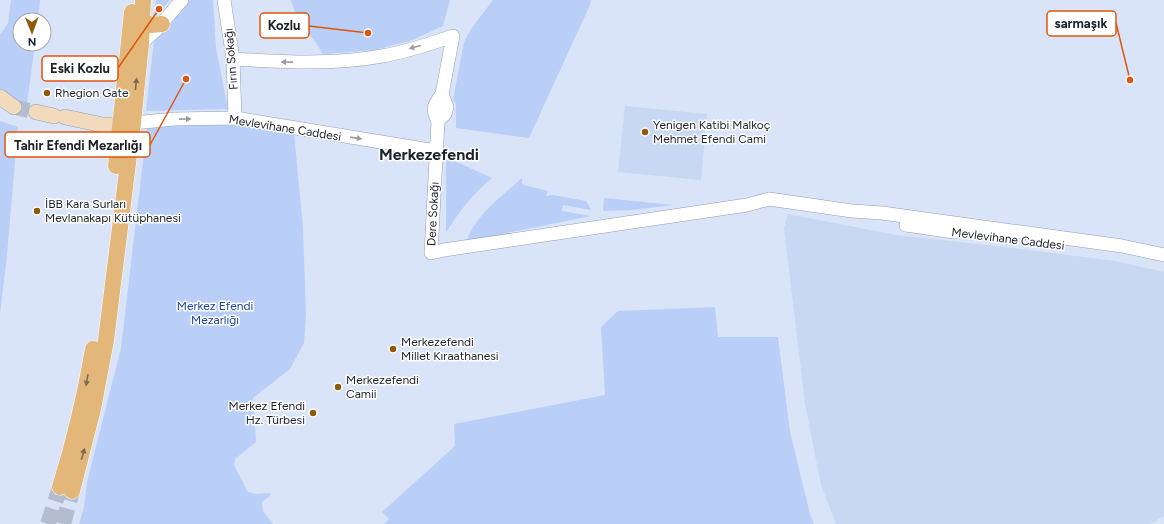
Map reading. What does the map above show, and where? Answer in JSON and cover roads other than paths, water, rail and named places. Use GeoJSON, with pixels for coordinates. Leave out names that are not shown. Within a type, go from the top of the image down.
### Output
{"type":"FeatureCollection","features":[{"type":"Feature","properties":{"kind":"main road"},"geometry":{"type":"LineString","coordinates":[[66,489],[93,409],[106,340],[134,47],[132,0]]}},
{"type":"Feature","properties":{"kind":"main road"},"geometry":{"type":"LineString","coordinates":[[134,47],[142,21],[143,0]]}},
{"type":"Feature","properties":{"kind":"main road"},"geometry":{"type":"LineString","coordinates":[[142,21],[150,25],[162,24]]}},
{"type":"Feature","properties":{"kind":"main road"},"geometry":{"type":"LineString","coordinates":[[0,97],[14,107]]}},
{"type":"Feature","properties":{"kind":"main road"},"geometry":{"type":"LineString","coordinates":[[36,112],[103,125],[127,124]]}},
{"type":"Feature","properties":{"kind":"street"},"geometry":{"type":"LineString","coordinates":[[134,47],[154,33],[182,0]]}},
{"type":"Feature","properties":{"kind":"street","name":"Fırın Sokağı"},"geometry":{"type":"LineString","coordinates":[[224,0],[233,59],[235,118]]}},
{"type":"Feature","properties":{"kind":"street","name":"Dere Sokağı"},"geometry":{"type":"LineString","coordinates":[[233,59],[312,62],[351,60],[383,56],[453,36],[442,94],[433,109],[438,121],[431,253],[747,205],[769,198]]}},
{"type":"Feature","properties":{"kind":"street","name":"Mevlevihane Caddesi"},"geometry":{"type":"LineString","coordinates":[[127,124],[176,119],[235,118],[436,151]]}},
{"type":"Feature","properties":{"kind":"street","name":"Mevlevihane Caddesi"},"geometry":{"type":"LineString","coordinates":[[769,198],[852,211],[882,213],[1121,250],[1162,258]]}},
{"type":"Feature","properties":{"kind":"tunnel"},"geometry":{"type":"LineString","coordinates":[[14,107],[36,112]]}},
{"type":"Feature","properties":{"kind":"tunnel"},"geometry":{"type":"LineString","coordinates":[[48,524],[60,487]]}},
{"type":"Feature","properties":{"kind":"tunnel"},"geometry":{"type":"LineString","coordinates":[[63,524],[72,491]]}},
{"type":"Feature","properties":{"kind":"place","name":"Eski Kozlu"},"geometry":{"type":"Point","coordinates":[159,9]}},
{"type":"Feature","properties":{"kind":"place","name":"Kozlu"},"geometry":{"type":"Point","coordinates":[368,33]}},
{"type":"Feature","properties":{"kind":"place","name":"Tahir Efendi Mezarlığı"},"geometry":{"type":"Point","coordinates":[186,79]}},
{"type":"Feature","properties":{"kind":"place","name":"sarmaşık"},"geometry":{"type":"Point","coordinates":[1130,80]}},
{"type":"Feature","properties":{"kind":"place","name":"Rhegion Gate"},"geometry":{"type":"Point","coordinates":[47,93]}},
{"type":"Feature","properties":{"kind":"place","name":"Yenigen Katibi Malkoç Mehmet Efendi Cami"},"geometry":{"type":"Point","coordinates":[645,132]}},
{"type":"Feature","properties":{"kind":"place","name":"İBB Kara Surları Mevlanakapı Kütüphanesi"},"geometry":{"type":"Point","coordinates":[37,211]}},
{"type":"Feature","properties":{"kind":"place","name":"Merkezefendi Millet Kıraathanesi"},"geometry":{"type":"Point","coordinates":[393,349]}},
{"type":"Feature","properties":{"kind":"place","name":"Merkezefendi Camii"},"geometry":{"type":"Point","coordinates":[338,387]}},
{"type":"Feature","properties":{"kind":"place","name":"Merkez Efendi Hz. Türbesi"},"geometry":{"type":"Point","coordinates":[313,413]}},
{"type":"Feature","properties":{"kind":"district","name":"Merkezefendi"},"geometry":{"type":"Point","coordinates":[429,154]}},
{"type":"Feature","properties":{"kind":"park label","name":"Merkez Efendi Mezarlığı"},"geometry":{"type":"Point","coordinates":[215,313]}}]}
